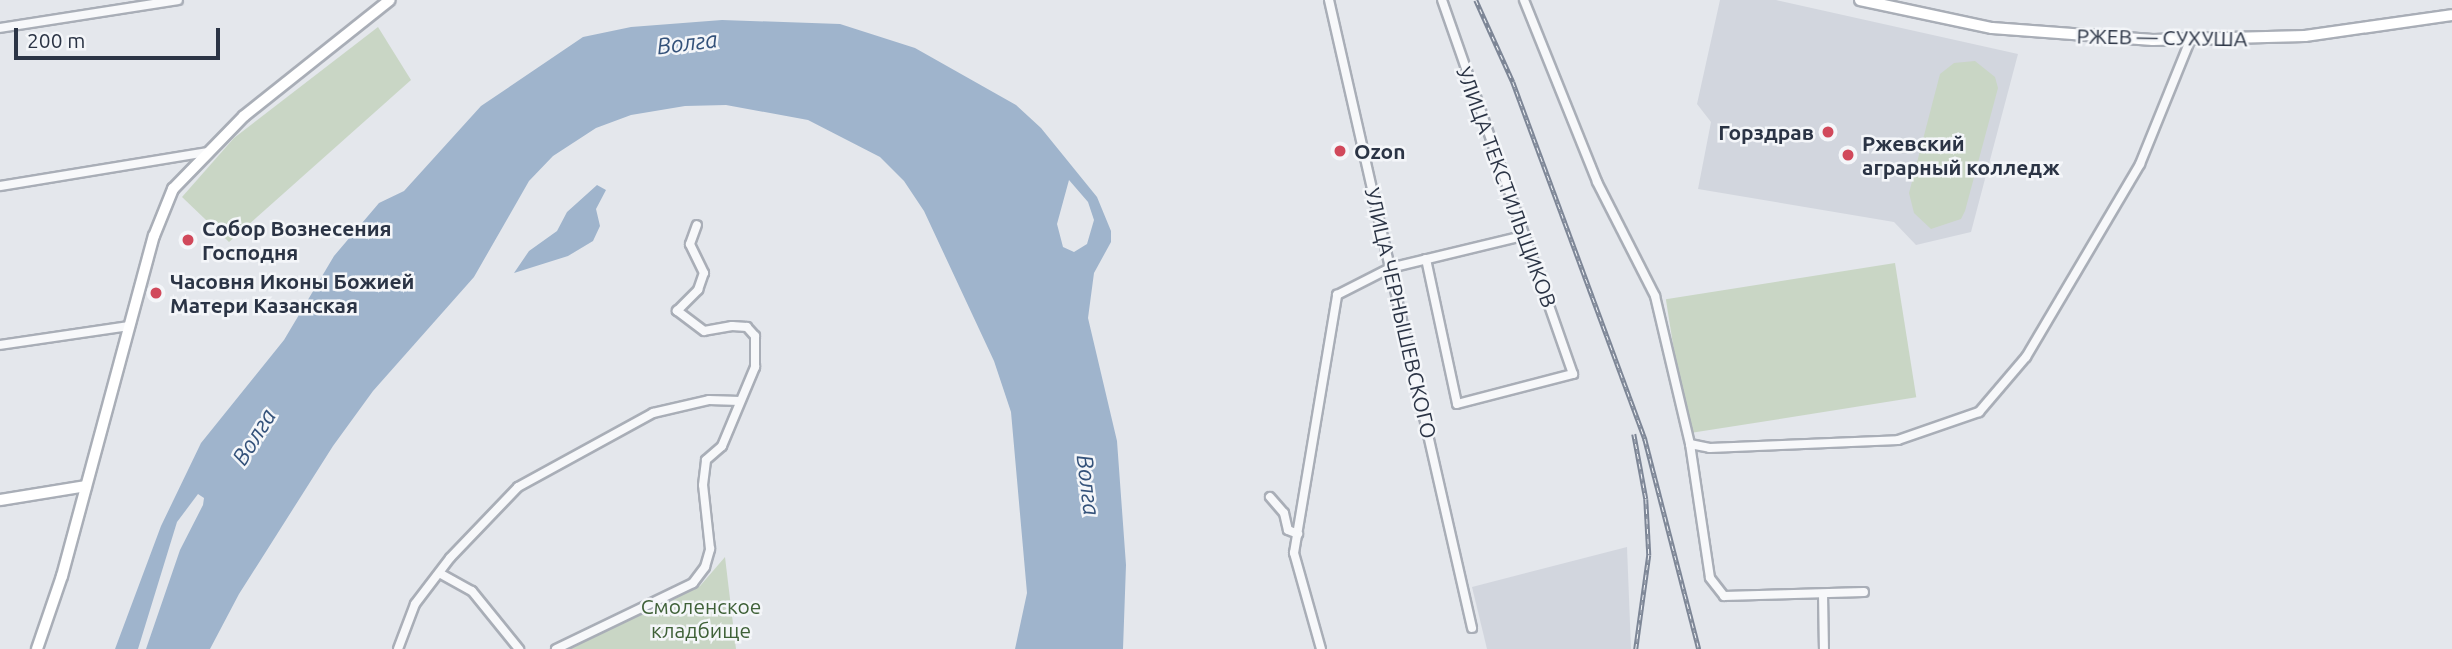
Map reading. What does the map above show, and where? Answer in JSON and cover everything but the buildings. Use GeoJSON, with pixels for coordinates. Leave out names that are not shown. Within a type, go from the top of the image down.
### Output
{"type":"FeatureCollection","features":[{"type":"Feature","properties":{"kind":"main road"},"geometry":{"type":"LineString","coordinates":[[37,649],[86,486],[129,327],[173,189],[244,116],[390,0]]}},
{"type":"Feature","properties":{"kind":"main road","name":"РЖЕВ — СУХУША"},"geometry":{"type":"LineString","coordinates":[[1860,0],[1992,28],[2103,39],[2190,41],[2353,32],[2452,15]]}},
{"type":"Feature","properties":{"kind":"main road"},"geometry":{"type":"LineString","coordinates":[[0,500],[86,486]]}},
{"type":"Feature","properties":{"kind":"street"},"geometry":{"type":"LineString","coordinates":[[0,28],[178,0]]}},
{"type":"Feature","properties":{"kind":"street","name":"УЛИЦА ЧЕРНЫШЕВСКОГО"},"geometry":{"type":"LineString","coordinates":[[1329,0],[1472,628]]}},
{"type":"Feature","properties":{"kind":"street","name":"УЛИЦА ТЕКСТИЛЬЩИКОВ"},"geometry":{"type":"LineString","coordinates":[[1426,259],[1457,404],[1573,374],[1522,236],[1442,0]]}},
{"type":"Feature","properties":{"kind":"street"},"geometry":{"type":"LineString","coordinates":[[1524,0],[1597,182],[1656,296],[1690,444],[1710,578],[1724,596],[1864,593]]}},
{"type":"Feature","properties":{"kind":"street"},"geometry":{"type":"LineString","coordinates":[[1690,444],[1710,448],[1898,440],[1979,412],[2026,357],[2140,164],[2190,41]]}},
{"type":"Feature","properties":{"kind":"street"},"geometry":{"type":"LineString","coordinates":[[0,186],[207,152]]}},
{"type":"Feature","properties":{"kind":"street"},"geometry":{"type":"LineString","coordinates":[[556,649],[693,583],[710,549],[703,485],[706,460],[722,446],[755,366],[755,336],[747,327],[732,326],[704,331],[677,311],[698,290],[704,273],[690,244],[697,225]]}},
{"type":"Feature","properties":{"kind":"street"},"geometry":{"type":"LineString","coordinates":[[1321,649],[1294,553],[1331,312],[1337,295],[1390,268],[1522,236]]}},
{"type":"Feature","properties":{"kind":"street"},"geometry":{"type":"LineString","coordinates":[[0,345],[129,327]]}},
{"type":"Feature","properties":{"kind":"street"},"geometry":{"type":"LineString","coordinates":[[398,649],[415,604],[480,526],[518,487],[547,467],[653,413],[709,400],[740,401]]}},
{"type":"Feature","properties":{"kind":"street"},"geometry":{"type":"LineString","coordinates":[[1270,496],[1284,513],[1288,530],[1298,534]]}},
{"type":"Feature","properties":{"kind":"street"},"geometry":{"type":"LineString","coordinates":[[441,574],[472,591],[519,649]]}},
{"type":"Feature","properties":{"kind":"street"},"geometry":{"type":"LineString","coordinates":[[1823,594],[1824,649]]}},
{"type":"Feature","properties":{"kind":"shaded area","name":"Ржевский аграрный колледж"},"geometry":{"type":"Polygon","coordinates":[[[1720,0],[1776,0],[2018,54],[1971,232],[1916,245],[1894,222],[1698,189],[1711,122],[1697,104],[1720,0]]]}},
{"type":"Feature","properties":{"kind":"shaded area"},"geometry":{"type":"Polygon","coordinates":[[[1627,547],[1631,649],[1487,649],[1472,587],[1627,547]]]}},
{"type":"Feature","properties":{"kind":"green space"},"geometry":{"type":"Polygon","coordinates":[[[378,27],[411,80],[229,242],[182,197],[234,138],[378,27]]]}},
{"type":"Feature","properties":{"kind":"green space"},"geometry":{"type":"Polygon","coordinates":[[[1975,61],[1995,77],[1998,88],[1965,211],[1961,219],[1931,229],[1914,213],[1909,193],[1940,74],[1954,63],[1975,61]]]}},
{"type":"Feature","properties":{"kind":"green space"},"geometry":{"type":"Polygon","coordinates":[[[1895,263],[1916,397],[1687,434],[1666,299],[1895,263]]]}},
{"type":"Feature","properties":{"kind":"green space","name":"Смоленское кладбище"},"geometry":{"type":"Polygon","coordinates":[[[725,557],[736,649],[556,649],[700,586],[725,557]]]}},
{"type":"Feature","properties":{"kind":"water","name":"Волга"},"geometry":{"type":"Polygon","coordinates":[[[722,20],[840,24],[915,48],[1016,105],[1041,128],[1097,197],[1111,231],[1111,242],[1094,273],[1088,318],[1117,441],[1126,565],[1123,649],[1015,649],[1027,593],[1011,412],[994,361],[924,211],[904,181],[880,157],[808,120],[726,105],[685,106],[631,115],[596,128],[553,156],[529,181],[474,277],[373,391],[333,446],[239,594],[210,649],[146,649],[180,550],[203,505],[204,498],[198,494],[177,522],[138,649],[115,649],[161,526],[201,443],[284,340],[334,256],[379,203],[404,191],[481,106],[583,37],[631,27],[722,20]],[[1069,180],[1057,224],[1063,247],[1074,252],[1087,244],[1094,220],[1088,202],[1069,180]]]}},
{"type":"Feature","properties":{"kind":"water"},"geometry":{"type":"Polygon","coordinates":[[[597,185],[606,190],[596,209],[600,226],[593,241],[568,256],[514,273],[529,251],[557,231],[567,212],[597,185]]]}},
{"type":"Feature","properties":{"kind":"railway"},"geometry":{"type":"LineString","coordinates":[[1476,0],[1513,82],[1645,439],[1699,649]]}},
{"type":"Feature","properties":{"kind":"railway"},"geometry":{"type":"LineString","coordinates":[[1634,434],[1646,499],[1649,555],[1636,649]]}},
{"type":"Feature","properties":{"kind":"place","name":"Горздрав"},"geometry":{"type":"Point","coordinates":[1828,132]}},
{"type":"Feature","properties":{"kind":"place","name":"Ozon"},"geometry":{"type":"Point","coordinates":[1340,151]}},
{"type":"Feature","properties":{"kind":"place","name":"Ржевский аграрный колледж"},"geometry":{"type":"Point","coordinates":[1848,155]}},
{"type":"Feature","properties":{"kind":"place","name":"Собор Вознесения Господня"},"geometry":{"type":"Point","coordinates":[188,240]}},
{"type":"Feature","properties":{"kind":"place","name":"Часовня Иконы Божией Матери Казанская"},"geometry":{"type":"Point","coordinates":[156,293]}}]}
